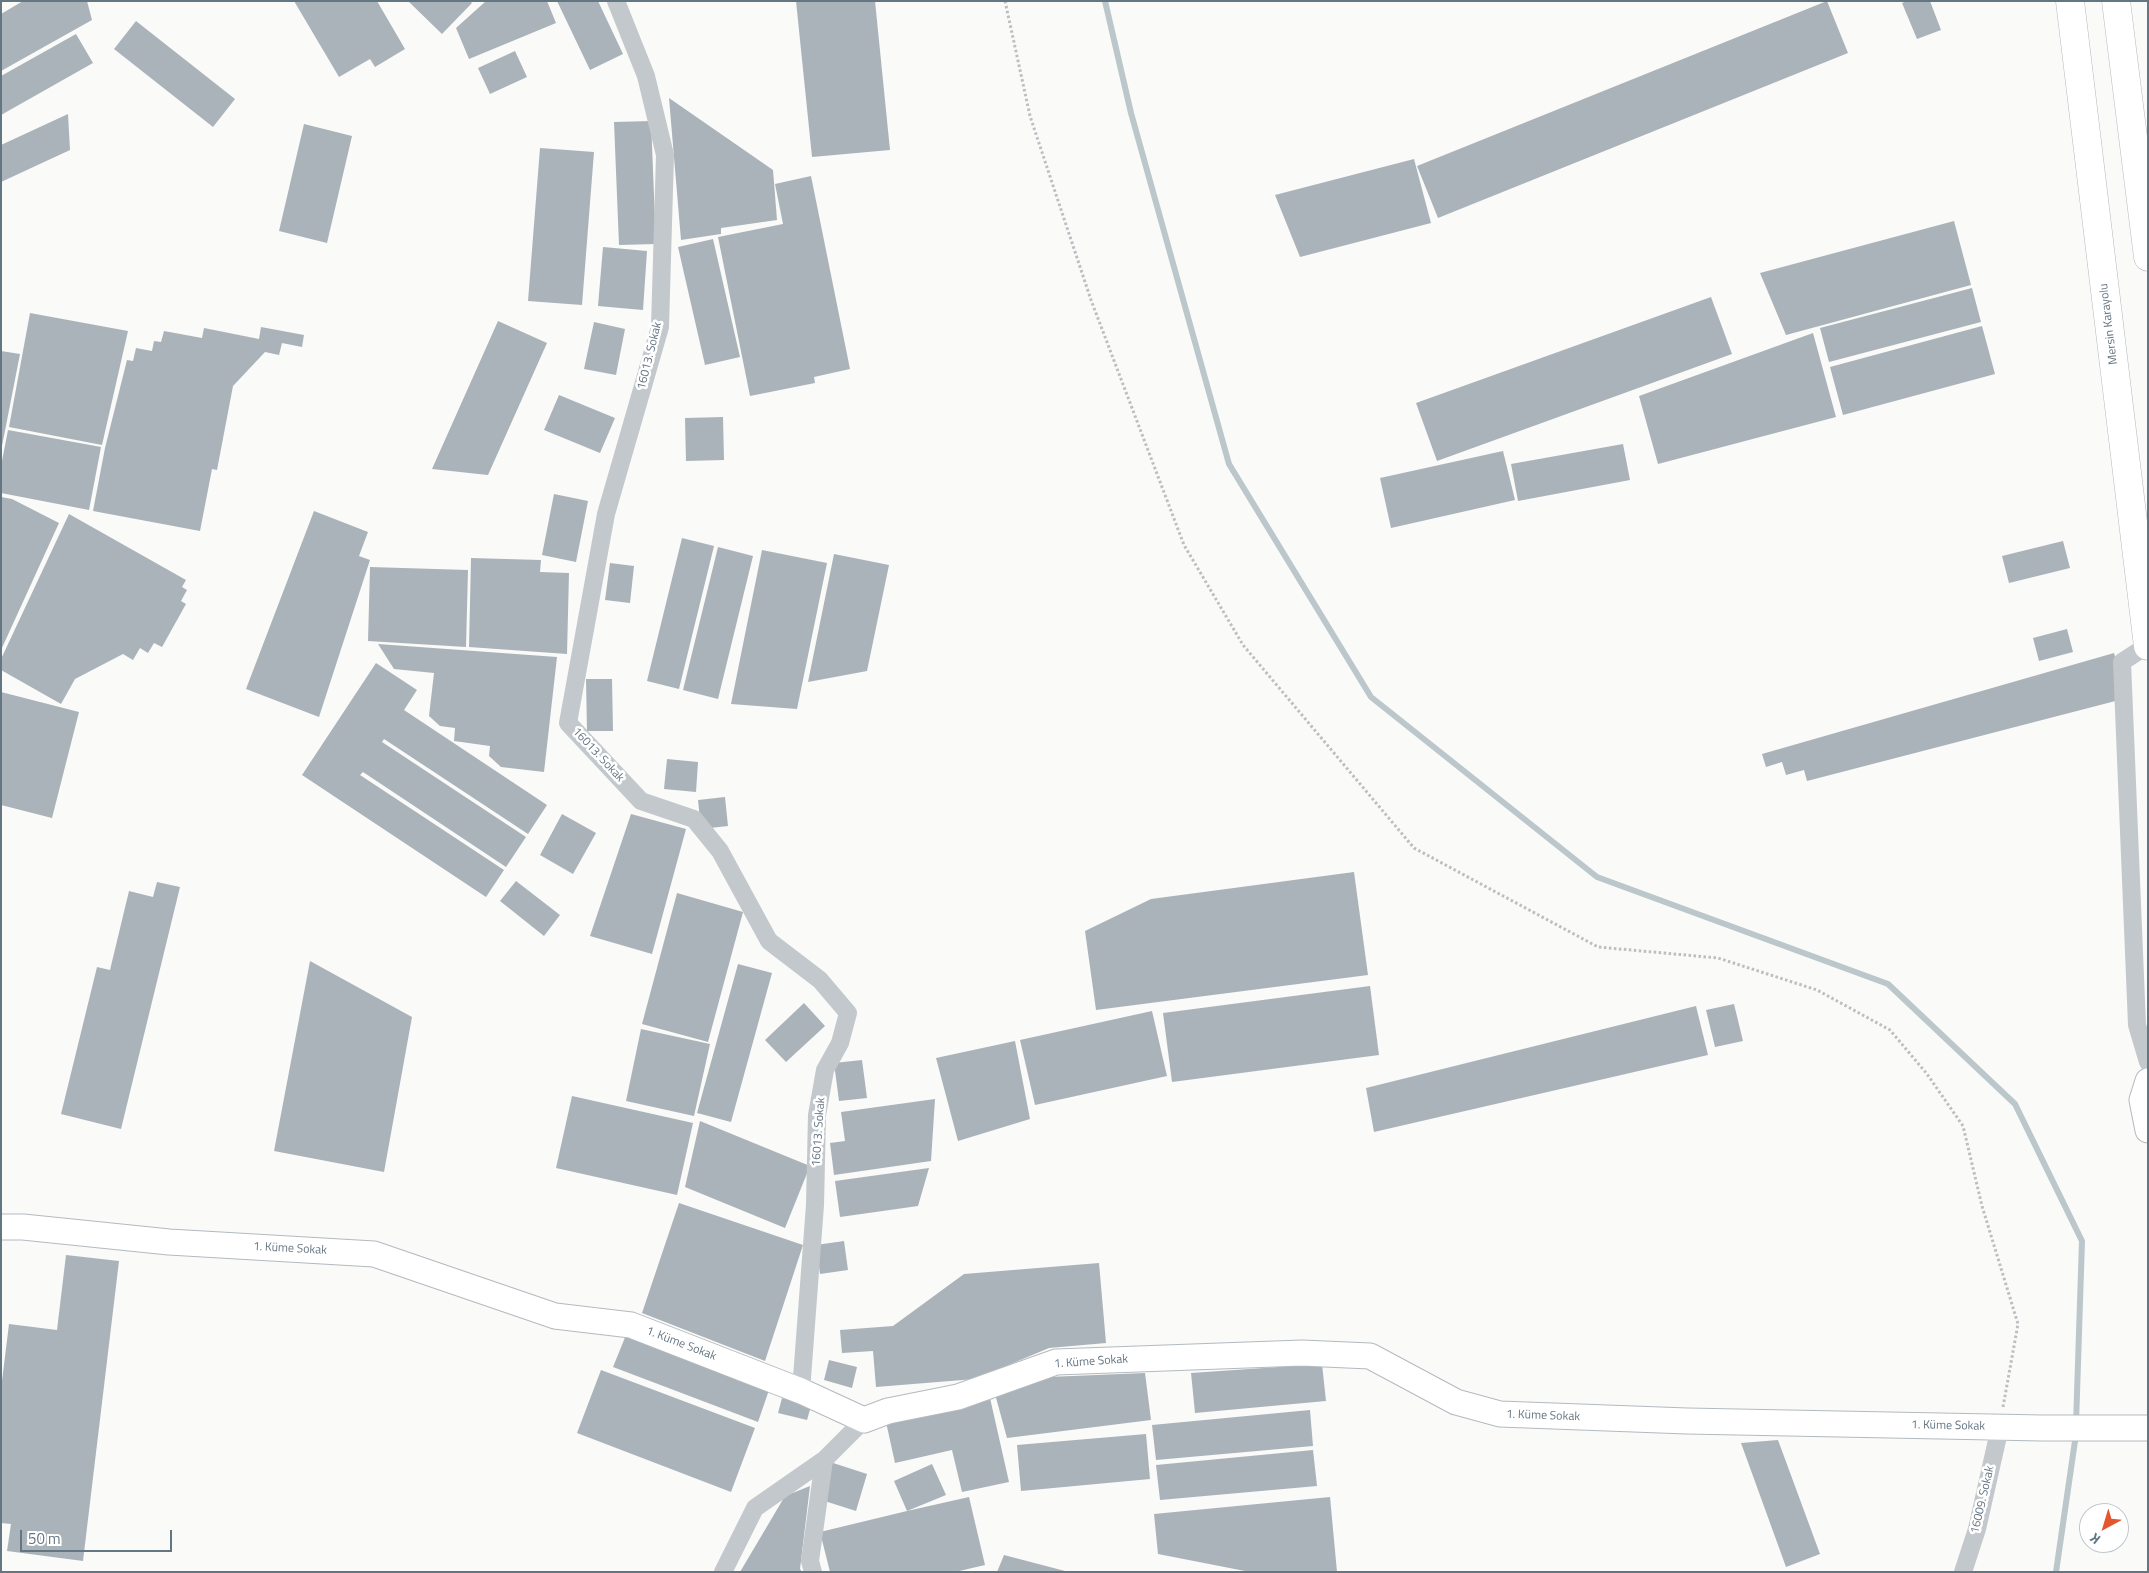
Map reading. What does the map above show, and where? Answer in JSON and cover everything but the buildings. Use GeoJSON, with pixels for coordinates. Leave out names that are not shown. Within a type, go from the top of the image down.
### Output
{"type":"FeatureCollection","features":[{"type":"Feature","properties":{"kind":"highway","name":"Mersin Karayolu"},"geometry":{"type":"LineString","coordinates":[[2070,1],[2148,645]]}},
{"type":"Feature","properties":{"kind":"highway"},"geometry":{"type":"LineString","coordinates":[[2116,1],[2148,257]]}},
{"type":"Feature","properties":{"kind":"street","name":"16013. Sokak"},"geometry":{"type":"LineString","coordinates":[[616,1],[646,76],[665,155],[660,327],[606,514],[568,723],[641,801],[694,819],[720,851],[769,941],[820,980],[848,1013],[840,1043],[825,1070],[818,1115],[815,1204],[800,1391]]}},
{"type":"Feature","properties":{"kind":"street"},"geometry":{"type":"LineString","coordinates":[[2148,645],[2122,662],[2137,1025],[2148,1062]]}},
{"type":"Feature","properties":{"kind":"street"},"geometry":{"type":"LineString","coordinates":[[2148,1081],[2142,1100],[2148,1130]]}},
{"type":"Feature","properties":{"kind":"street","name":"1. Küme Sokak"},"geometry":{"type":"LineString","coordinates":[[1,1227],[23,1227],[169,1242],[374,1254],[555,1316],[631,1325],[800,1391],[864,1420],[888,1411],[958,1397],[1056,1362],[1302,1353],[1370,1356],[1456,1402],[1500,1414],[1697,1422],[2141,1428]]}},
{"type":"Feature","properties":{"kind":"street"},"geometry":{"type":"LineString","coordinates":[[723,1572],[756,1508],[824,1460],[864,1420]]}},
{"type":"Feature","properties":{"kind":"street","name":"16009. Sokak"},"geometry":{"type":"LineString","coordinates":[[1964,1572],[1977,1529],[2000,1427]]}},
{"type":"Feature","properties":{"kind":"street"},"geometry":{"type":"LineString","coordinates":[[813,1572],[810,1561],[824,1460]]}},
{"type":"Feature","properties":{"kind":"path"},"geometry":{"type":"LineString","coordinates":[[1005,1],[1030,116],[1091,300],[1184,545],[1243,645],[1414,848],[1598,948],[1718,958],[1817,990],[1890,1030],[1927,1074],[1962,1126],[1982,1206],[2018,1324],[2000,1427]]}},
{"type":"Feature","properties":{"kind":"waterway"},"geometry":{"type":"LineString","coordinates":[[1105,1],[1131,113],[1229,464],[1371,697],[1597,877],[1888,984],[2015,1104],[2082,1241],[2076,1424]]}},
{"type":"Feature","properties":{"kind":"waterway"},"geometry":{"type":"LineString","coordinates":[[2056,1572],[2076,1434]]}}]}
